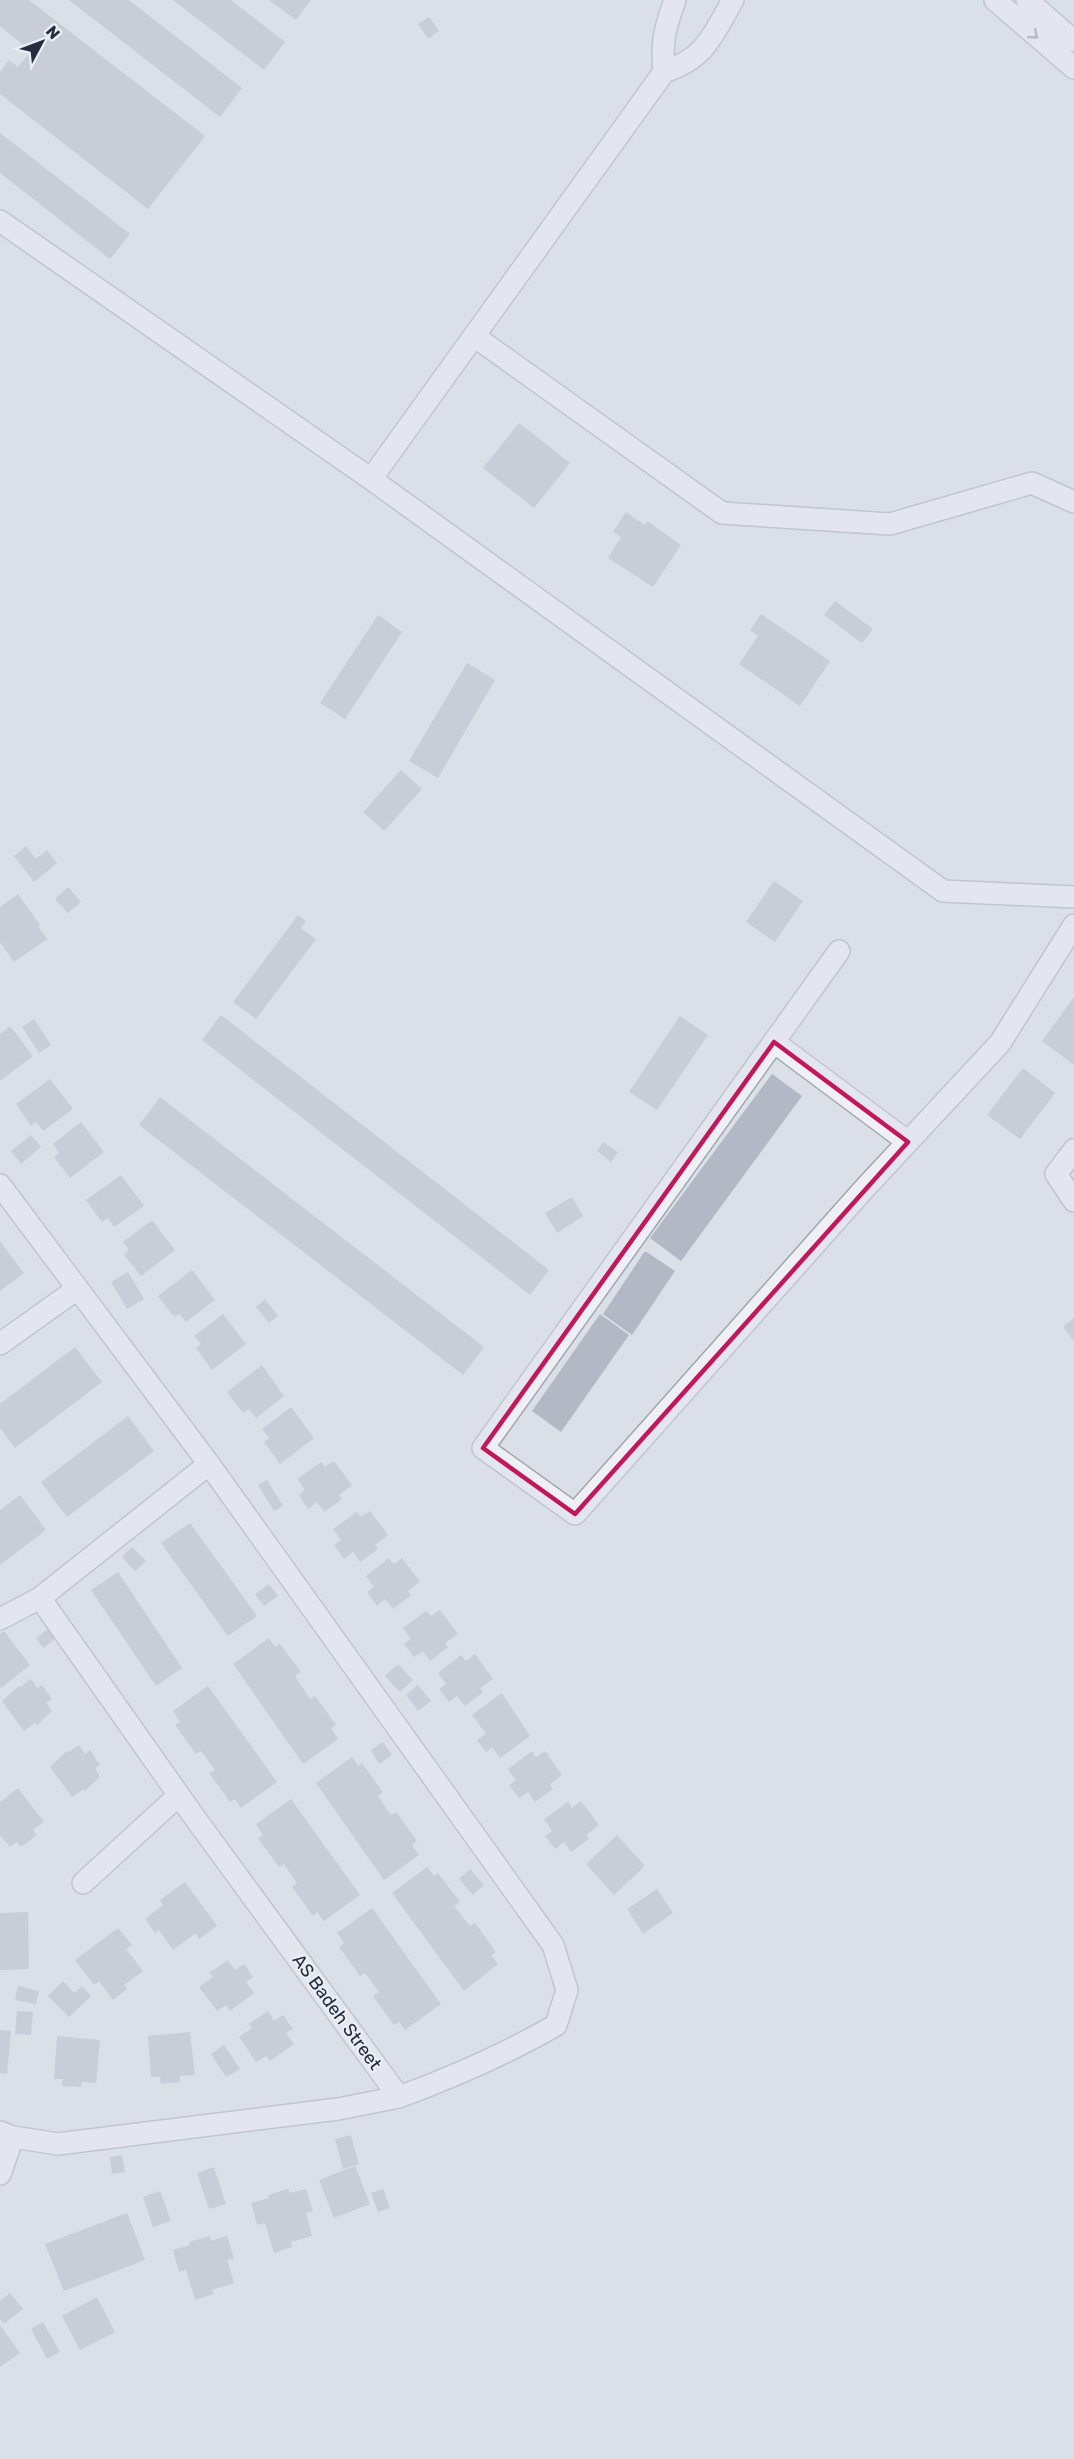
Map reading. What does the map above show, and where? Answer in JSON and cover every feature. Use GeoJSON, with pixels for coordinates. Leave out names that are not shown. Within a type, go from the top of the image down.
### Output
{"type":"FeatureCollection","features":[{"type":"Feature","properties":{"kind":"street"},"geometry":{"type":"LineString","coordinates":[[664,72],[662,48],[666,24],[675,0]]}},
{"type":"Feature","properties":{"kind":"street"},"geometry":{"type":"LineString","coordinates":[[371,479],[664,72],[684,66],[704,50],[733,0]]}},
{"type":"Feature","properties":{"kind":"street"},"geometry":{"type":"LineString","coordinates":[[995,0],[1074,68]]}},
{"type":"Feature","properties":{"kind":"street"},"geometry":{"type":"LineString","coordinates":[[1027,0],[1074,40]]}},
{"type":"Feature","properties":{"kind":"street"},"geometry":{"type":"LineString","coordinates":[[0,221],[371,479],[943,891],[1074,897]]}},
{"type":"Feature","properties":{"kind":"street"},"geometry":{"type":"LineString","coordinates":[[474,336],[722,513],[890,524],[1032,483],[1074,502]]}},
{"type":"Feature","properties":{"kind":"street"},"geometry":{"type":"LineString","coordinates":[[839,951],[483,1448],[575,1514],[1000,1042],[1074,925]]}},
{"type":"Feature","properties":{"kind":"street"},"geometry":{"type":"LineString","coordinates":[[774,1042],[908,1142]]}},
{"type":"Feature","properties":{"kind":"street"},"geometry":{"type":"LineString","coordinates":[[1074,1150],[1056,1174],[1074,1201]]}},
{"type":"Feature","properties":{"kind":"street"},"geometry":{"type":"LineString","coordinates":[[0,1185],[209,1464],[553,1945],[567,1990],[556,2025],[448,2079],[399,2097],[338,2109],[58,2144],[6,2134],[0,2174]]}},
{"type":"Feature","properties":{"kind":"street"},"geometry":{"type":"LineString","coordinates":[[0,1344],[77,1289]]}},
{"type":"Feature","properties":{"kind":"street"},"geometry":{"type":"LineString","coordinates":[[0,1619],[40,1598],[209,1464]]}},
{"type":"Feature","properties":{"kind":"street","name":"AS Badeh Street"},"geometry":{"type":"LineString","coordinates":[[40,1598],[179,1795],[399,2097]]}},
{"type":"Feature","properties":{"kind":"street"},"geometry":{"type":"LineString","coordinates":[[83,1883],[179,1795]]}},
{"type":"Feature","properties":{"kind":"highlighted area"},"geometry":{"type":"Polygon","coordinates":[[[774,1042],[908,1142],[575,1514],[483,1448],[774,1042]]]}},
{"type":"Feature","properties":{"kind":"building"},"geometry":{"type":"Polygon","coordinates":[[[0,0],[29,0],[205,136],[148,209],[0,94],[0,72],[9,60],[18,67],[31,51],[0,26],[0,0]]]}},
{"type":"Feature","properties":{"kind":"building"},"geometry":{"type":"Polygon","coordinates":[[[69,0],[129,0],[242,88],[220,117],[69,0]]]}},
{"type":"Feature","properties":{"kind":"building"},"geometry":{"type":"Polygon","coordinates":[[[173,0],[231,0],[285,42],[264,70],[173,0]]]}},
{"type":"Feature","properties":{"kind":"building"},"geometry":{"type":"Polygon","coordinates":[[[269,0],[311,0],[296,20],[269,0]]]}},
{"type":"Feature","properties":{"kind":"building"},"geometry":{"type":"Polygon","coordinates":[[[429,17],[439,31],[428,39],[418,24],[429,17]]]}},
{"type":"Feature","properties":{"kind":"building"},"geometry":{"type":"Polygon","coordinates":[[[0,133],[130,234],[110,259],[0,173],[0,133]]]}},
{"type":"Feature","properties":{"kind":"building"},"geometry":{"type":"Polygon","coordinates":[[[519,423],[570,463],[534,508],[483,468],[519,423]]]}},
{"type":"Feature","properties":{"kind":"building"},"geometry":{"type":"Polygon","coordinates":[[[626,512],[645,525],[647,521],[681,545],[653,587],[608,558],[621,537],[613,532],[626,512]]]}},
{"type":"Feature","properties":{"kind":"building"},"geometry":{"type":"Polygon","coordinates":[[[835,601],[873,629],[862,643],[824,615],[835,601]]]}},
{"type":"Feature","properties":{"kind":"building"},"geometry":{"type":"Polygon","coordinates":[[[761,614],[830,661],[800,706],[739,664],[758,636],[750,630],[761,614]]]}},
{"type":"Feature","properties":{"kind":"building"},"geometry":{"type":"Polygon","coordinates":[[[378,615],[402,632],[345,719],[320,703],[378,615]]]}},
{"type":"Feature","properties":{"kind":"building"},"geometry":{"type":"Polygon","coordinates":[[[467,663],[495,680],[438,778],[409,761],[467,663]]]}},
{"type":"Feature","properties":{"kind":"building"},"geometry":{"type":"Polygon","coordinates":[[[401,770],[422,789],[384,831],[363,812],[401,770]]]}},
{"type":"Feature","properties":{"kind":"building"},"geometry":{"type":"Polygon","coordinates":[[[26,846],[36,859],[47,850],[57,863],[34,882],[14,856],[26,846]]]}},
{"type":"Feature","properties":{"kind":"building"},"geometry":{"type":"Polygon","coordinates":[[[774,881],[803,901],[775,942],[746,922],[774,881]]]}},
{"type":"Feature","properties":{"kind":"building"},"geometry":{"type":"Polygon","coordinates":[[[68,887],[81,902],[68,913],[55,899],[68,887]]]}},
{"type":"Feature","properties":{"kind":"building"},"geometry":{"type":"Polygon","coordinates":[[[18,894],[47,939],[14,962],[0,942],[0,907],[18,894]]]}},
{"type":"Feature","properties":{"kind":"building"},"geometry":{"type":"Polygon","coordinates":[[[298,915],[306,921],[301,928],[316,939],[256,1019],[233,1002],[298,915]]]}},
{"type":"Feature","properties":{"kind":"building"},"geometry":{"type":"Polygon","coordinates":[[[1074,997],[1074,1065],[1042,1041],[1074,997]]]}},
{"type":"Feature","properties":{"kind":"building"},"geometry":{"type":"Polygon","coordinates":[[[221,1015],[549,1270],[530,1295],[202,1040],[221,1015]]]}},
{"type":"Feature","properties":{"kind":"building"},"geometry":{"type":"Polygon","coordinates":[[[680,1016],[708,1035],[657,1110],[629,1092],[680,1016]]]}},
{"type":"Feature","properties":{"kind":"building"},"geometry":{"type":"Polygon","coordinates":[[[34,1019],[51,1045],[39,1053],[22,1027],[34,1019]]]}},
{"type":"Feature","properties":{"kind":"building"},"geometry":{"type":"Polygon","coordinates":[[[10,1026],[33,1056],[0,1081],[0,1034],[10,1026]]]}},
{"type":"Feature","properties":{"kind":"building"},"geometry":{"type":"Polygon","coordinates":[[[1023,1068],[1055,1093],[1020,1139],[987,1115],[1023,1068]]]}},
{"type":"Feature","properties":{"kind":"building"},"geometry":{"type":"Polygon","coordinates":[[[772,1074],[802,1096],[681,1261],[650,1238],[772,1074]]]}},
{"type":"Feature","properties":{"kind":"building"},"geometry":{"type":"Polygon","coordinates":[[[50,1079],[73,1109],[43,1131],[36,1122],[31,1126],[16,1104],[50,1079]]]}},
{"type":"Feature","properties":{"kind":"building"},"geometry":{"type":"Polygon","coordinates":[[[160,1097],[484,1347],[463,1375],[139,1125],[160,1097]]]}},
{"type":"Feature","properties":{"kind":"building"},"geometry":{"type":"Polygon","coordinates":[[[81,1122],[104,1152],[70,1178],[54,1157],[59,1153],[53,1144],[81,1122]]]}},
{"type":"Feature","properties":{"kind":"building"},"geometry":{"type":"Polygon","coordinates":[[[31,1135],[41,1147],[21,1164],[11,1151],[31,1135]]]}},
{"type":"Feature","properties":{"kind":"building"},"geometry":{"type":"Polygon","coordinates":[[[603,1142],[618,1152],[611,1162],[597,1151],[603,1142]]]}},
{"type":"Feature","properties":{"kind":"building"},"geometry":{"type":"Polygon","coordinates":[[[121,1175],[144,1206],[114,1227],[108,1218],[102,1222],[86,1200],[121,1175]]]}},
{"type":"Feature","properties":{"kind":"building"},"geometry":{"type":"Polygon","coordinates":[[[572,1197],[583,1216],[557,1233],[545,1213],[572,1197]]]}},
{"type":"Feature","properties":{"kind":"building"},"geometry":{"type":"Polygon","coordinates":[[[152,1220],[175,1250],[141,1276],[124,1255],[129,1250],[123,1242],[152,1220]]]}},
{"type":"Feature","properties":{"kind":"building"},"geometry":{"type":"Polygon","coordinates":[[[0,1241],[24,1273],[0,1291],[0,1241]]]}},
{"type":"Feature","properties":{"kind":"building"},"geometry":{"type":"Polygon","coordinates":[[[645,1251],[675,1271],[632,1335],[603,1314],[645,1251]]]}},
{"type":"Feature","properties":{"kind":"building"},"geometry":{"type":"Polygon","coordinates":[[[192,1270],[215,1300],[186,1322],[179,1314],[174,1317],[158,1296],[192,1270]]]}},
{"type":"Feature","properties":{"kind":"building"},"geometry":{"type":"Polygon","coordinates":[[[128,1272],[144,1299],[127,1309],[111,1282],[128,1272]]]}},
{"type":"Feature","properties":{"kind":"building"},"geometry":{"type":"Polygon","coordinates":[[[265,1299],[278,1316],[269,1323],[256,1307],[265,1299]]]}},
{"type":"Feature","properties":{"kind":"building"},"geometry":{"type":"Polygon","coordinates":[[[223,1314],[246,1344],[212,1370],[196,1348],[201,1344],[194,1336],[223,1314]]]}},
{"type":"Feature","properties":{"kind":"building"},"geometry":{"type":"Polygon","coordinates":[[[600,1314],[629,1335],[561,1432],[532,1411],[600,1314]]]}},
{"type":"Feature","properties":{"kind":"building"},"geometry":{"type":"Polygon","coordinates":[[[1074,1318],[1074,1341],[1063,1327],[1074,1318]]]}},
{"type":"Feature","properties":{"kind":"building"},"geometry":{"type":"Polygon","coordinates":[[[75,1347],[102,1382],[15,1448],[0,1428],[0,1404],[75,1347]]]}},
{"type":"Feature","properties":{"kind":"building"},"geometry":{"type":"Polygon","coordinates":[[[262,1365],[284,1396],[256,1418],[249,1409],[243,1413],[227,1392],[262,1365]]]}},
{"type":"Feature","properties":{"kind":"building"},"geometry":{"type":"Polygon","coordinates":[[[291,1407],[314,1438],[280,1464],[264,1442],[269,1438],[262,1429],[291,1407]]]}},
{"type":"Feature","properties":{"kind":"building"},"geometry":{"type":"Polygon","coordinates":[[[128,1416],[154,1451],[67,1517],[41,1482],[128,1416]]]}},
{"type":"Feature","properties":{"kind":"building"},"geometry":{"type":"Polygon","coordinates":[[[334,1461],[352,1485],[339,1495],[342,1499],[324,1512],[317,1502],[308,1509],[299,1495],[305,1490],[297,1479],[321,1462],[325,1467],[334,1461]]]}},
{"type":"Feature","properties":{"kind":"building"},"geometry":{"type":"Polygon","coordinates":[[[267,1480],[283,1506],[274,1511],[258,1485],[267,1480]]]}},
{"type":"Feature","properties":{"kind":"building"},"geometry":{"type":"Polygon","coordinates":[[[20,1495],[46,1530],[0,1565],[0,1510],[20,1495]]]}},
{"type":"Feature","properties":{"kind":"building"},"geometry":{"type":"Polygon","coordinates":[[[370,1511],[388,1535],[375,1545],[378,1549],[360,1562],[353,1552],[344,1559],[334,1545],[341,1540],[333,1529],[357,1512],[361,1517],[370,1511]]]}},
{"type":"Feature","properties":{"kind":"building"},"geometry":{"type":"Polygon","coordinates":[[[190,1523],[257,1616],[228,1636],[161,1543],[190,1523]]]}},
{"type":"Feature","properties":{"kind":"building"},"geometry":{"type":"Polygon","coordinates":[[[132,1547],[146,1561],[135,1571],[122,1557],[132,1547]]]}},
{"type":"Feature","properties":{"kind":"building"},"geometry":{"type":"Polygon","coordinates":[[[389,1558],[394,1564],[402,1558],[420,1582],[408,1591],[411,1595],[393,1609],[385,1599],[377,1606],[367,1592],[374,1587],[366,1576],[389,1558]]]}},
{"type":"Feature","properties":{"kind":"building"},"geometry":{"type":"Polygon","coordinates":[[[118,1572],[182,1668],[156,1686],[91,1590],[118,1572]]]}},
{"type":"Feature","properties":{"kind":"building"},"geometry":{"type":"Polygon","coordinates":[[[269,1584],[278,1596],[264,1606],[255,1594],[269,1584]]]}},
{"type":"Feature","properties":{"kind":"building"},"geometry":{"type":"Polygon","coordinates":[[[440,1610],[458,1634],[445,1643],[448,1647],[430,1661],[423,1651],[414,1657],[404,1644],[411,1639],[403,1628],[426,1611],[431,1616],[440,1610]]]}},
{"type":"Feature","properties":{"kind":"building"},"geometry":{"type":"Polygon","coordinates":[[[48,1629],[55,1639],[43,1648],[36,1638],[48,1629]]]}},
{"type":"Feature","properties":{"kind":"building"},"geometry":{"type":"Polygon","coordinates":[[[4,1631],[30,1665],[0,1689],[0,1634],[4,1631]]]}},
{"type":"Feature","properties":{"kind":"building"},"geometry":{"type":"Polygon","coordinates":[[[269,1638],[275,1647],[280,1644],[301,1672],[295,1676],[310,1699],[315,1696],[336,1725],[331,1728],[338,1739],[303,1764],[233,1664],[269,1638]]]}},
{"type":"Feature","properties":{"kind":"building"},"geometry":{"type":"Polygon","coordinates":[[[475,1654],[493,1679],[480,1688],[483,1692],[465,1706],[457,1696],[449,1702],[439,1689],[446,1684],[438,1673],[461,1655],[466,1661],[475,1654]]]}},
{"type":"Feature","properties":{"kind":"building"},"geometry":{"type":"Polygon","coordinates":[[[398,1664],[413,1680],[400,1692],[385,1676],[398,1664]]]}},
{"type":"Feature","properties":{"kind":"building"},"geometry":{"type":"Polygon","coordinates":[[[31,1679],[37,1688],[42,1685],[52,1699],[46,1703],[52,1711],[37,1725],[35,1723],[24,1731],[2,1701],[31,1679]]]}},
{"type":"Feature","properties":{"kind":"building"},"geometry":{"type":"Polygon","coordinates":[[[418,1685],[431,1701],[418,1711],[406,1695],[418,1685]]]}},
{"type":"Feature","properties":{"kind":"building"},"geometry":{"type":"Polygon","coordinates":[[[208,1686],[277,1782],[241,1808],[235,1799],[230,1802],[209,1773],[215,1770],[201,1751],[196,1754],[175,1725],[180,1722],[173,1711],[208,1686]]]}},
{"type":"Feature","properties":{"kind":"building"},"geometry":{"type":"Polygon","coordinates":[[[502,1693],[530,1736],[500,1758],[492,1747],[486,1752],[477,1740],[486,1734],[472,1715],[502,1693]]]}},
{"type":"Feature","properties":{"kind":"building"},"geometry":{"type":"Polygon","coordinates":[[[383,1742],[392,1755],[379,1764],[371,1750],[383,1742]]]}},
{"type":"Feature","properties":{"kind":"building"},"geometry":{"type":"Polygon","coordinates":[[[79,1745],[85,1754],[90,1750],[100,1765],[95,1768],[100,1777],[85,1791],[84,1789],[72,1797],[50,1767],[67,1751],[79,1745]]]}},
{"type":"Feature","properties":{"kind":"building"},"geometry":{"type":"Polygon","coordinates":[[[532,1751],[536,1757],[545,1751],[562,1775],[550,1784],[553,1789],[535,1802],[528,1792],[519,1798],[509,1785],[516,1780],[508,1769],[532,1751]]]}},
{"type":"Feature","properties":{"kind":"building"},"geometry":{"type":"Polygon","coordinates":[[[352,1757],[358,1766],[362,1763],[383,1792],[378,1796],[391,1815],[396,1812],[417,1841],[412,1845],[419,1855],[384,1880],[316,1783],[352,1757]]]}},
{"type":"Feature","properties":{"kind":"building"},"geometry":{"type":"Polygon","coordinates":[[[18,1788],[44,1822],[33,1830],[37,1835],[21,1847],[17,1842],[10,1847],[0,1835],[0,1802],[18,1788]]]}},
{"type":"Feature","properties":{"kind":"building"},"geometry":{"type":"Polygon","coordinates":[[[291,1799],[360,1895],[324,1921],[317,1912],[313,1916],[292,1887],[297,1883],[284,1864],[279,1867],[258,1838],[263,1835],[256,1824],[291,1799]]]}},
{"type":"Feature","properties":{"kind":"building"},"geometry":{"type":"Polygon","coordinates":[[[581,1801],[599,1825],[586,1835],[589,1839],[571,1852],[564,1842],[555,1849],[545,1836],[552,1831],[544,1819],[568,1802],[572,1808],[581,1801]]]}},
{"type":"Feature","properties":{"kind":"building"},"geometry":{"type":"Polygon","coordinates":[[[617,1835],[645,1866],[614,1895],[586,1864],[617,1835]]]}},
{"type":"Feature","properties":{"kind":"building"},"geometry":{"type":"Polygon","coordinates":[[[427,1867],[434,1876],[438,1873],[460,1902],[454,1906],[470,1926],[475,1923],[496,1952],[491,1955],[498,1964],[464,1991],[392,1893],[427,1867]]]}},
{"type":"Feature","properties":{"kind":"building"},"geometry":{"type":"Polygon","coordinates":[[[470,1869],[484,1885],[473,1895],[459,1879],[470,1869]]]}},
{"type":"Feature","properties":{"kind":"building"},"geometry":{"type":"Polygon","coordinates":[[[185,1882],[217,1926],[199,1939],[196,1933],[173,1950],[159,1930],[155,1933],[145,1919],[163,1905],[160,1900],[185,1882]]]}},
{"type":"Feature","properties":{"kind":"building"},"geometry":{"type":"Polygon","coordinates":[[[657,1889],[673,1913],[643,1934],[627,1909],[657,1889]]]}},
{"type":"Feature","properties":{"kind":"building"},"geometry":{"type":"Polygon","coordinates":[[[372,1908],[441,2004],[405,2030],[399,2022],[394,2025],[373,1996],[379,1992],[365,1973],[360,1976],[339,1947],[344,1943],[337,1933],[372,1908]]]}},
{"type":"Feature","properties":{"kind":"building"},"geometry":{"type":"Polygon","coordinates":[[[28,1912],[29,1969],[0,1970],[0,1913],[28,1912]]]}},
{"type":"Feature","properties":{"kind":"building"},"geometry":{"type":"Polygon","coordinates":[[[118,1928],[132,1945],[126,1949],[143,1971],[124,1985],[127,1989],[113,2000],[99,1981],[94,1985],[75,1960],[118,1928]]]}},
{"type":"Feature","properties":{"kind":"building"},"geometry":{"type":"Polygon","coordinates":[[[228,1960],[235,1970],[244,1964],[253,1977],[246,1982],[254,1993],[230,2011],[226,2005],[217,2011],[199,1987],[213,1977],[209,1973],[228,1960]]]}},
{"type":"Feature","properties":{"kind":"building"},"geometry":{"type":"Polygon","coordinates":[[[63,1981],[74,1993],[82,1986],[91,1996],[69,2017],[48,1996],[63,1981]]]}},
{"type":"Feature","properties":{"kind":"building"},"geometry":{"type":"Polygon","coordinates":[[[18,1986],[39,1991],[36,2004],[15,2000],[18,1986]]]}},
{"type":"Feature","properties":{"kind":"building"},"geometry":{"type":"Polygon","coordinates":[[[17,2011],[33,2012],[31,2035],[15,2034],[17,2011]]]}},
{"type":"Feature","properties":{"kind":"building"},"geometry":{"type":"Polygon","coordinates":[[[268,2011],[274,2021],[283,2015],[293,2029],[286,2033],[294,2044],[270,2061],[266,2056],[256,2062],[239,2037],[252,2028],[249,2024],[268,2011]]]}},
{"type":"Feature","properties":{"kind":"building"},"geometry":{"type":"Polygon","coordinates":[[[0,2030],[11,2031],[7,2074],[0,2073],[0,2030]]]}},
{"type":"Feature","properties":{"kind":"building"},"geometry":{"type":"Polygon","coordinates":[[[190,2032],[195,2075],[180,2076],[180,2082],[161,2084],[160,2077],[151,2077],[148,2036],[190,2032]]]}},
{"type":"Feature","properties":{"kind":"building"},"geometry":{"type":"Polygon","coordinates":[[[57,2036],[100,2040],[96,2083],[82,2082],[81,2087],[62,2086],[63,2079],[54,2079],[57,2036]]]}},
{"type":"Feature","properties":{"kind":"building"},"geometry":{"type":"Polygon","coordinates":[[[224,2045],[240,2069],[226,2077],[211,2054],[224,2045]]]}},
{"type":"Feature","properties":{"kind":"building"},"geometry":{"type":"Polygon","coordinates":[[[351,2135],[359,2164],[343,2169],[335,2139],[351,2135]]]}},
{"type":"Feature","properties":{"kind":"building"},"geometry":{"type":"Polygon","coordinates":[[[122,2155],[125,2172],[112,2174],[110,2157],[122,2155]]]}},
{"type":"Feature","properties":{"kind":"building"},"geometry":{"type":"Polygon","coordinates":[[[355,2166],[370,2204],[334,2218],[319,2180],[355,2166]]]}},
{"type":"Feature","properties":{"kind":"building"},"geometry":{"type":"Polygon","coordinates":[[[214,2167],[226,2204],[209,2209],[197,2173],[214,2167]]]}},
{"type":"Feature","properties":{"kind":"building"},"geometry":{"type":"Polygon","coordinates":[[[288,2189],[290,2193],[306,2189],[313,2211],[306,2213],[312,2236],[291,2242],[292,2247],[274,2253],[265,2223],[257,2225],[251,2203],[288,2189]]]}},
{"type":"Feature","properties":{"kind":"building"},"geometry":{"type":"Polygon","coordinates":[[[383,2189],[390,2208],[378,2212],[371,2193],[383,2189]]]}},
{"type":"Feature","properties":{"kind":"building"},"geometry":{"type":"Polygon","coordinates":[[[160,2191],[171,2221],[153,2227],[143,2197],[160,2191]]]}},
{"type":"Feature","properties":{"kind":"building"},"geometry":{"type":"Polygon","coordinates":[[[127,2213],[145,2260],[64,2291],[45,2244],[127,2213]]]}},
{"type":"Feature","properties":{"kind":"building"},"geometry":{"type":"Polygon","coordinates":[[[210,2236],[211,2241],[227,2236],[234,2259],[227,2260],[234,2283],[212,2290],[214,2294],[195,2300],[186,2270],[179,2272],[173,2250],[190,2245],[189,2242],[210,2236]]]}},
{"type":"Feature","properties":{"kind":"building"},"geometry":{"type":"Polygon","coordinates":[[[10,2293],[23,2309],[4,2324],[0,2319],[0,2301],[10,2293]]]}},
{"type":"Feature","properties":{"kind":"building"},"geometry":{"type":"Polygon","coordinates":[[[97,2297],[115,2332],[80,2350],[62,2316],[97,2297]]]}},
{"type":"Feature","properties":{"kind":"building"},"geometry":{"type":"Polygon","coordinates":[[[43,2322],[60,2352],[47,2359],[31,2329],[43,2322]]]}},
{"type":"Feature","properties":{"kind":"building"},"geometry":{"type":"Polygon","coordinates":[[[0,2325],[20,2353],[0,2367],[0,2325]]]}}]}
